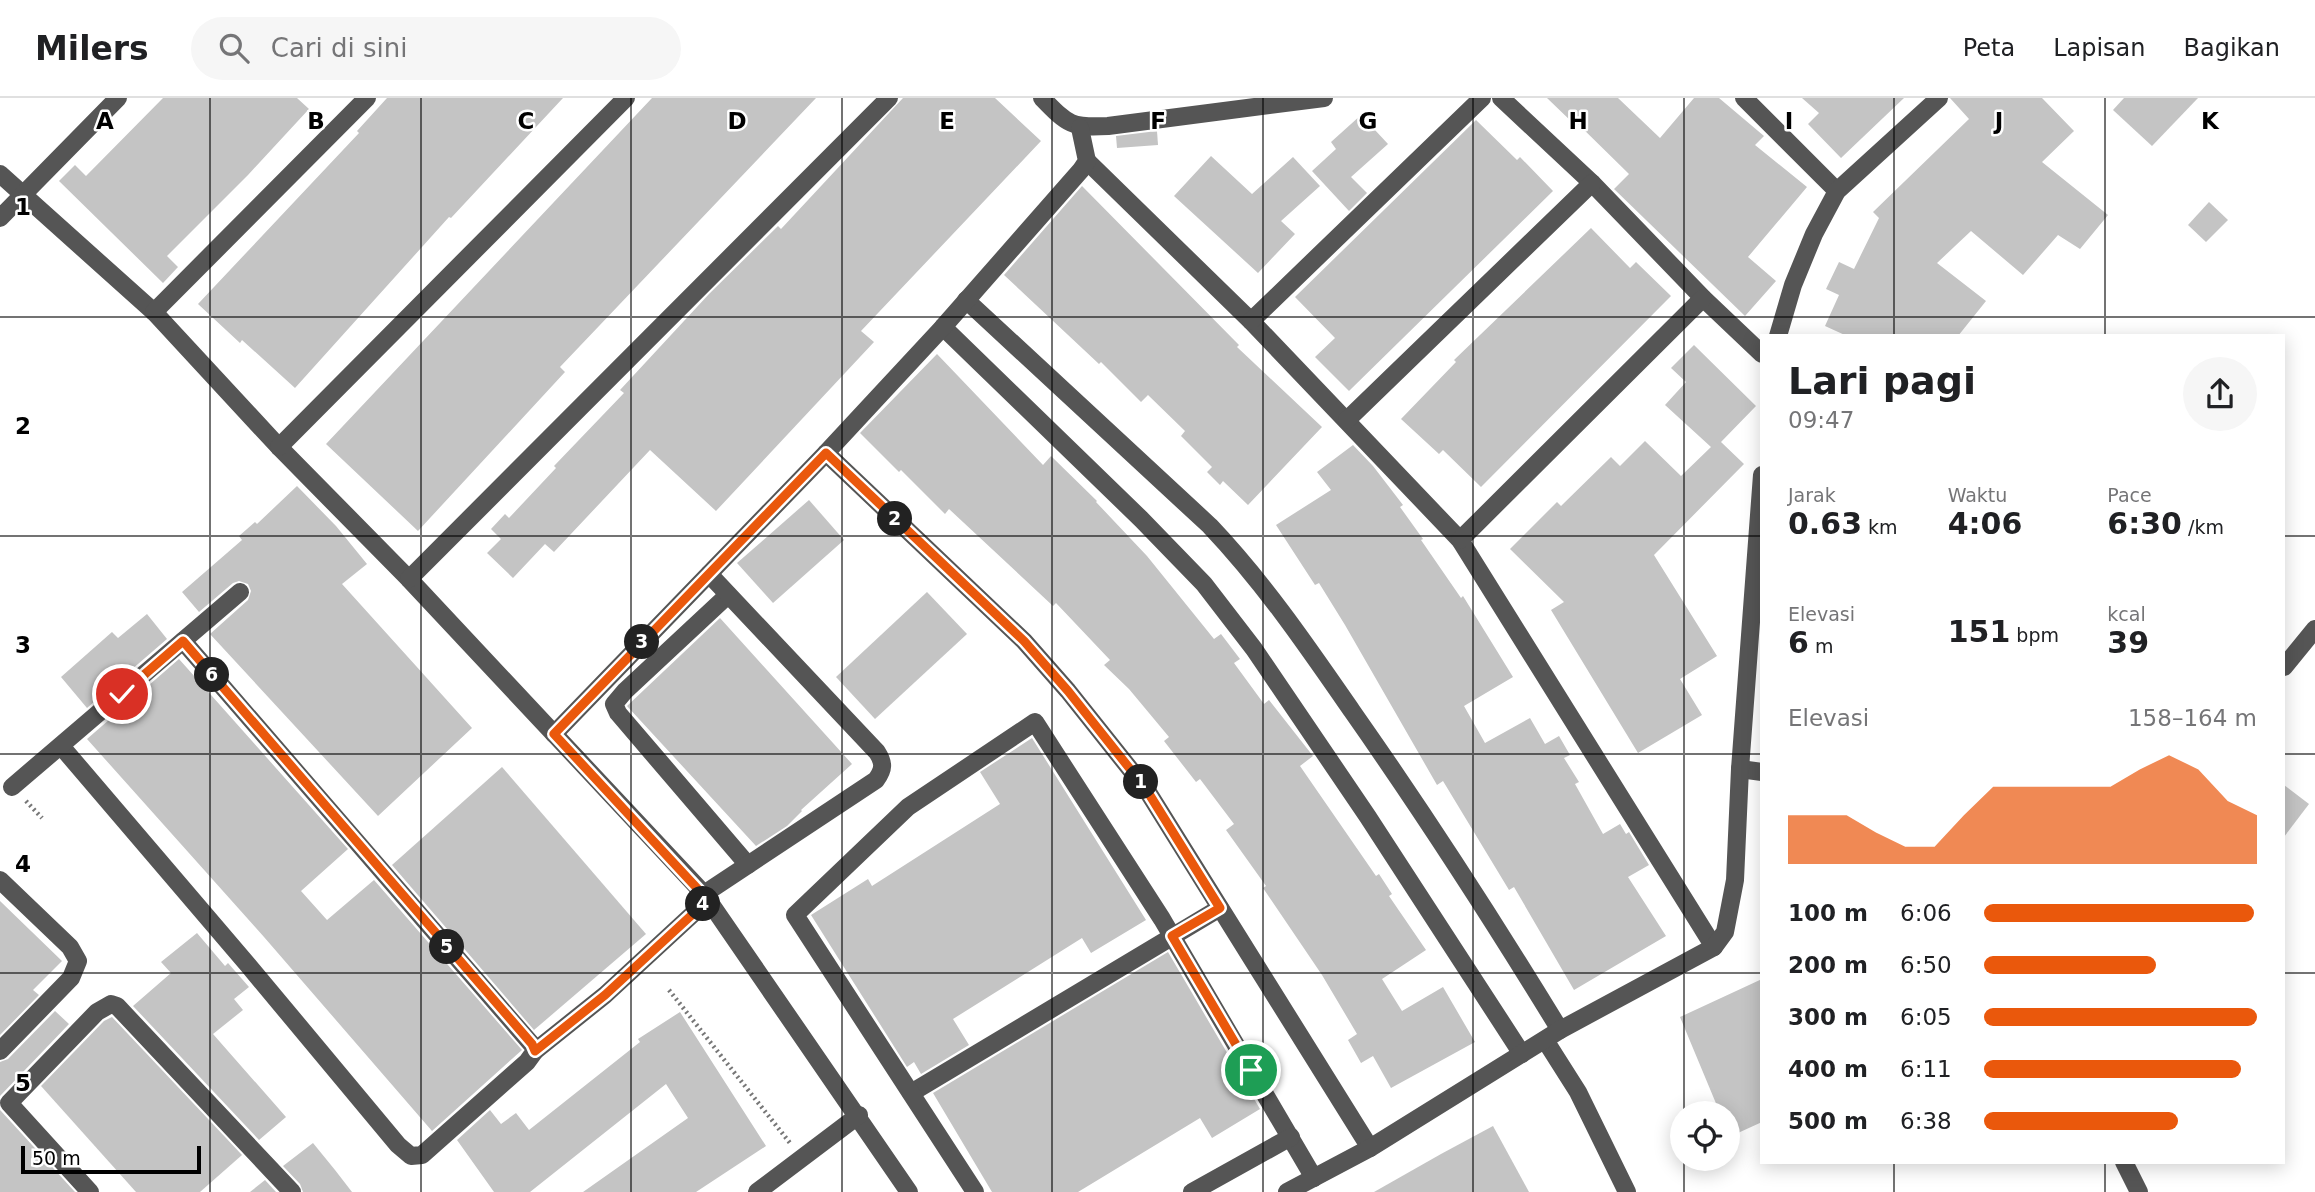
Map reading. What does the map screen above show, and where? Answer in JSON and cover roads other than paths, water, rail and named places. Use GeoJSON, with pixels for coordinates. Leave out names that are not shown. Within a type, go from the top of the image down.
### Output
{"type":"FeatureCollection","features":[{"type":"Feature","properties":{"kind":"street"},"geometry":{"type":"LineString","coordinates":[[0,218],[118,98]]}},
{"type":"Feature","properties":{"kind":"street"},"geometry":{"type":"LineString","coordinates":[[154,312],[367,98]]}},
{"type":"Feature","properties":{"kind":"street"},"geometry":{"type":"LineString","coordinates":[[279,447],[626,98]]}},
{"type":"Feature","properties":{"kind":"street"},"geometry":{"type":"LineString","coordinates":[[409,579],[889,98]]}},
{"type":"Feature","properties":{"kind":"street"},"geometry":{"type":"LineString","coordinates":[[1042,98],[1064,119],[1080,128],[1324,98]]}},
{"type":"Feature","properties":{"kind":"street"},"geometry":{"type":"LineString","coordinates":[[1251,321],[1482,98]]}},
{"type":"Feature","properties":{"kind":"street"},"geometry":{"type":"LineString","coordinates":[[1501,98],[1592,183],[1703,298],[1760,352]]}},
{"type":"Feature","properties":{"kind":"street"},"geometry":{"type":"LineString","coordinates":[[1744,98],[1837,191]]}},
{"type":"Feature","properties":{"kind":"street"},"geometry":{"type":"LineString","coordinates":[[1779,334],[1793,285],[1837,191],[1939,98]]}},
{"type":"Feature","properties":{"kind":"street"},"geometry":{"type":"LineString","coordinates":[[1080,128],[1087,161],[1251,321],[1460,540],[1714,947]]}},
{"type":"Feature","properties":{"kind":"street"},"geometry":{"type":"LineString","coordinates":[[554,734],[826,453],[943,327],[1087,161]]}},
{"type":"Feature","properties":{"kind":"street"},"geometry":{"type":"LineString","coordinates":[[0,174],[154,312],[279,447],[409,579],[706,897],[859,1115],[909,1192]]}},
{"type":"Feature","properties":{"kind":"street"},"geometry":{"type":"LineString","coordinates":[[1347,420],[1592,183]]}},
{"type":"Feature","properties":{"kind":"street"},"geometry":{"type":"LineString","coordinates":[[1460,540],[1703,298]]}},
{"type":"Feature","properties":{"kind":"street"},"geometry":{"type":"LineString","coordinates":[[966,300],[1210,526],[1283,612],[1404,784],[1553,1035],[1627,1192]]}},
{"type":"Feature","properties":{"kind":"street"},"geometry":{"type":"LineString","coordinates":[[943,327],[1141,519],[1204,584],[1254,649],[1338,772],[1522,1054]]}},
{"type":"Feature","properties":{"kind":"street"},"geometry":{"type":"LineString","coordinates":[[826,453],[1024,641],[1068,691],[1146,789],[1370,1148]]}},
{"type":"Feature","properties":{"kind":"street"},"geometry":{"type":"LineString","coordinates":[[1287,1192],[1370,1148],[1553,1035],[1714,947],[1725,932],[1735,880],[1740,769],[1760,502]]}},
{"type":"Feature","properties":{"kind":"street"},"geometry":{"type":"LineString","coordinates":[[61,746],[391,1136],[411,1156],[422,1155],[527,1062],[535,1051],[605,995],[706,897],[748,865],[876,780],[881,773],[883,761],[877,752],[709,574]]}},
{"type":"Feature","properties":{"kind":"street"},"geometry":{"type":"LineString","coordinates":[[12,787],[240,592]]}},
{"type":"Feature","properties":{"kind":"street"},"geometry":{"type":"LineString","coordinates":[[728,595],[614,704],[618,713],[748,865]]}},
{"type":"Feature","properties":{"kind":"street"},"geometry":{"type":"LineString","coordinates":[[2285,666],[2315,629]]}},
{"type":"Feature","properties":{"kind":"street"},"geometry":{"type":"LineString","coordinates":[[183,641],[532,1044],[535,1051]]}},
{"type":"Feature","properties":{"kind":"street"},"geometry":{"type":"LineString","coordinates":[[975,1192],[796,915],[908,807],[1035,722],[1172,936],[1314,1178]]}},
{"type":"Feature","properties":{"kind":"street"},"geometry":{"type":"LineString","coordinates":[[1740,769],[1760,772]]}},
{"type":"Feature","properties":{"kind":"street"},"geometry":{"type":"LineString","coordinates":[[0,880],[70,947],[78,961],[71,978],[0,1051]]}},
{"type":"Feature","properties":{"kind":"street"},"geometry":{"type":"LineString","coordinates":[[911,1093],[1220,908]]}},
{"type":"Feature","properties":{"kind":"street"},"geometry":{"type":"LineString","coordinates":[[90,1192],[5,1108],[97,1012],[111,1004],[117,1006],[292,1192]]}},
{"type":"Feature","properties":{"kind":"street"},"geometry":{"type":"LineString","coordinates":[[757,1192],[803,1160],[859,1115]]}},
{"type":"Feature","properties":{"kind":"street"},"geometry":{"type":"LineString","coordinates":[[1192,1192],[1224,1184],[1291,1137]]}},
{"type":"Feature","properties":{"kind":"street"},"geometry":{"type":"LineString","coordinates":[[2125,1164],[2139,1192]]}}]}
